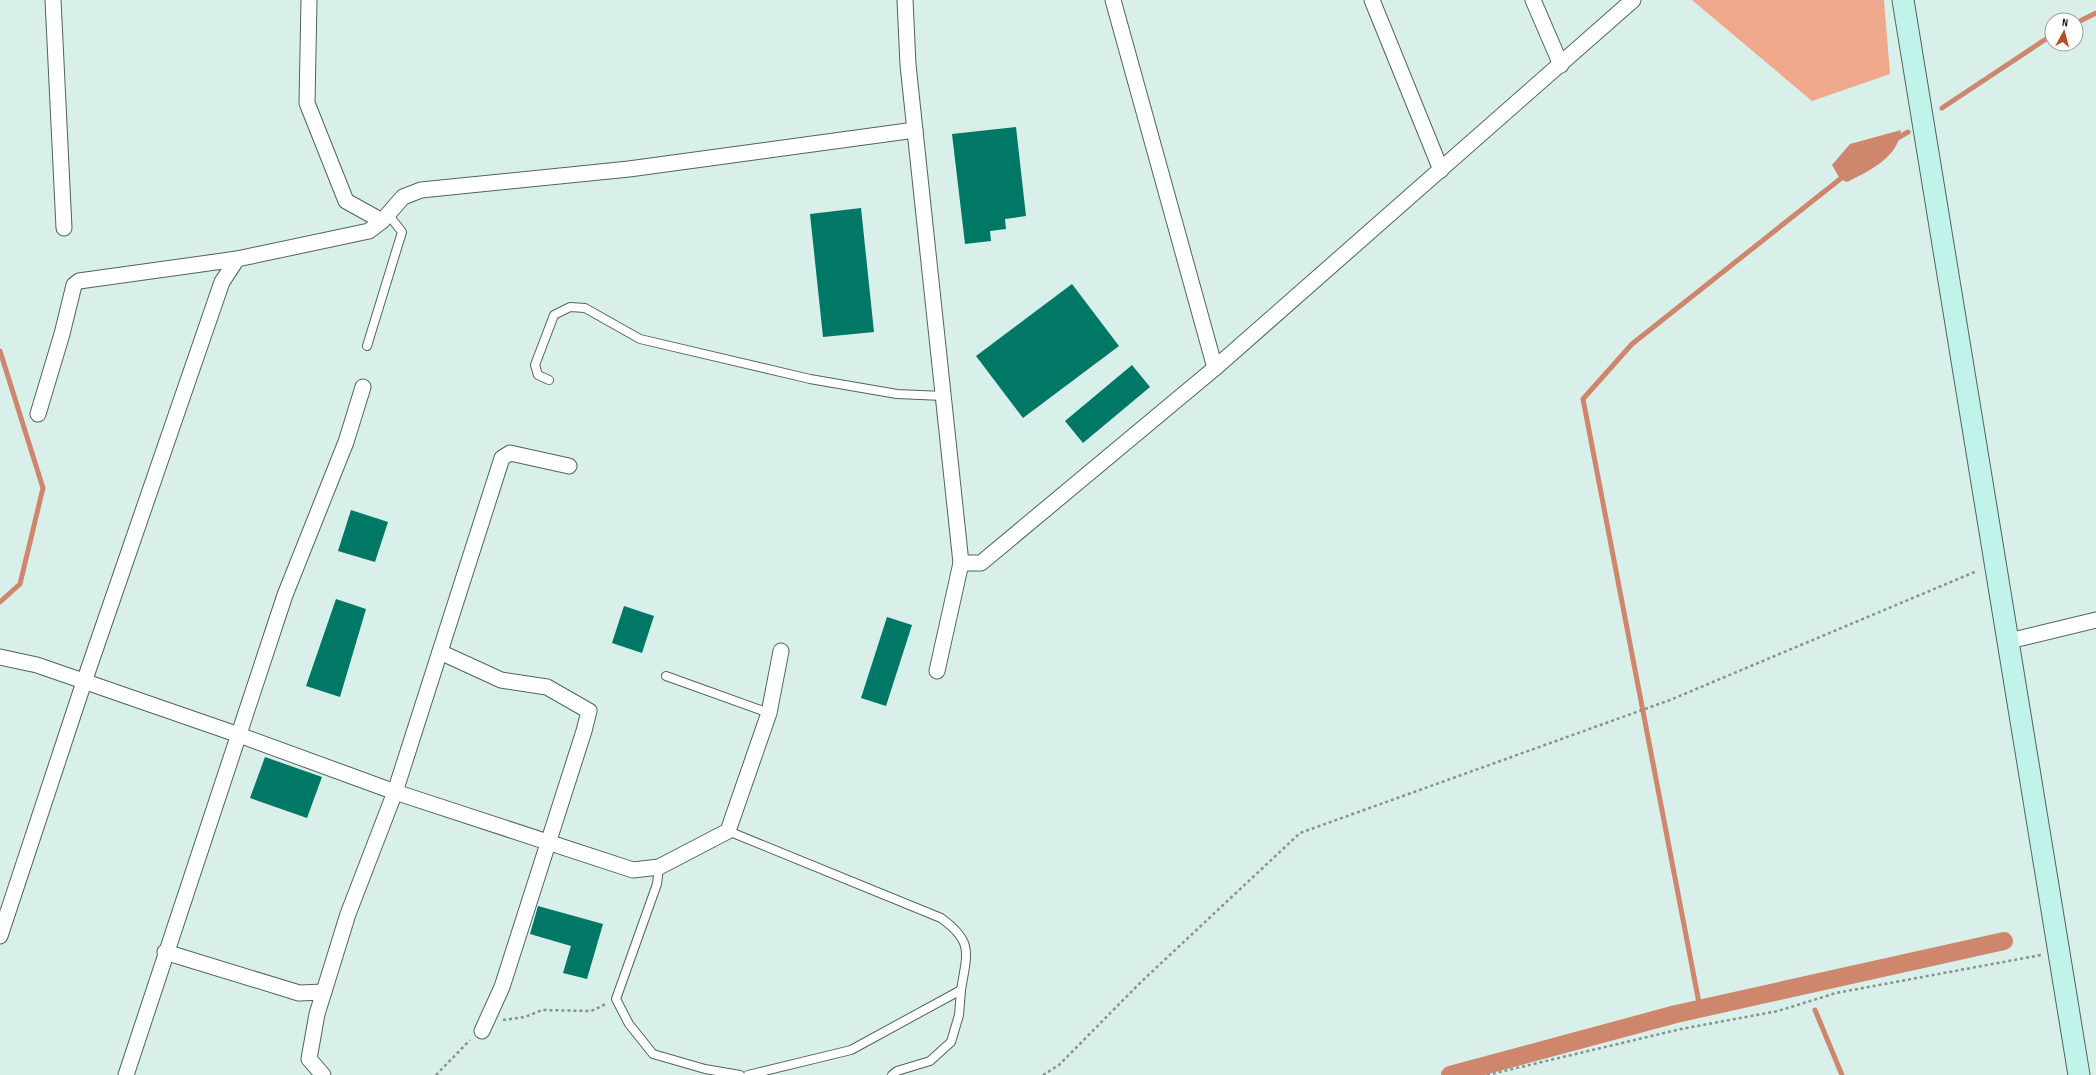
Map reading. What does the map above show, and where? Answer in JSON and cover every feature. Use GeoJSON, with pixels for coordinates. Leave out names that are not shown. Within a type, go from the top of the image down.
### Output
{"type":"FeatureCollection","features":[{"type":"Feature","properties":{"kind":"street"},"geometry":{"type":"LineString","coordinates":[[53,0],[64,228]]}},
{"type":"Feature","properties":{"kind":"street"},"geometry":{"type":"LineString","coordinates":[[309,0],[307,103],[346,201],[385,217]]}},
{"type":"Feature","properties":{"kind":"street"},"geometry":{"type":"LineString","coordinates":[[905,0],[908,65],[961,563],[937,671]]}},
{"type":"Feature","properties":{"kind":"street"},"geometry":{"type":"LineString","coordinates":[[1114,0],[1215,368]]}},
{"type":"Feature","properties":{"kind":"street"},"geometry":{"type":"LineString","coordinates":[[1372,0],[1441,170]]}},
{"type":"Feature","properties":{"kind":"street"},"geometry":{"type":"LineString","coordinates":[[1533,0],[1561,65]]}},
{"type":"Feature","properties":{"kind":"street"},"geometry":{"type":"LineString","coordinates":[[961,563],[981,563],[1215,368],[1561,65],[1633,0]]}},
{"type":"Feature","properties":{"kind":"street"},"geometry":{"type":"LineString","coordinates":[[1903,0],[2079,1075]]}},
{"type":"Feature","properties":{"kind":"street"},"geometry":{"type":"LineString","coordinates":[[38,414],[62,334],[74,285],[79,281],[237,259],[369,231],[385,217],[403,197],[421,190],[630,169],[915,130]]}},
{"type":"Feature","properties":{"kind":"street"},"geometry":{"type":"LineString","coordinates":[[0,936],[84,682],[222,282],[237,259]]}},
{"type":"Feature","properties":{"kind":"street"},"geometry":{"type":"LineString","coordinates":[[126,1075],[165,952],[285,595],[346,442],[363,387]]}},
{"type":"Feature","properties":{"kind":"street"},"geometry":{"type":"LineString","coordinates":[[323,1075],[309,1059],[324,992],[348,914],[395,792],[502,458],[510,453],[569,466]]}},
{"type":"Feature","properties":{"kind":"street"},"geometry":{"type":"LineString","coordinates":[[2008,641],[2096,620]]}},
{"type":"Feature","properties":{"kind":"street"},"geometry":{"type":"LineString","coordinates":[[0,656],[37,665],[239,734],[395,792],[633,870],[659,868],[728,832],[769,713],[781,651]]}},
{"type":"Feature","properties":{"kind":"street"},"geometry":{"type":"LineString","coordinates":[[440,652],[501,680],[547,686],[588,711],[584,731],[547,841],[502,987],[482,1031]]}},
{"type":"Feature","properties":{"kind":"street"},"geometry":{"type":"LineString","coordinates":[[165,952],[299,993],[324,992]]}},
{"type":"Feature","properties":{"kind":"lane"},"geometry":{"type":"LineString","coordinates":[[367,346],[402,232],[385,217]]}},
{"type":"Feature","properties":{"kind":"lane"},"geometry":{"type":"LineString","coordinates":[[549,380],[538,375],[535,364],[554,315],[570,307],[585,308],[640,338],[787,374],[897,394],[943,396]]}},
{"type":"Feature","properties":{"kind":"lane"},"geometry":{"type":"LineString","coordinates":[[666,676],[769,713]]}},
{"type":"Feature","properties":{"kind":"lane"},"geometry":{"type":"LineString","coordinates":[[728,832],[941,918],[957,929],[967,950],[961,990],[960,1015],[951,1042],[930,1061],[897,1071],[892,1075]]}},
{"type":"Feature","properties":{"kind":"lane"},"geometry":{"type":"LineString","coordinates":[[659,868],[657,884],[616,999],[629,1024],[653,1054],[705,1069],[740,1075]]}},
{"type":"Feature","properties":{"kind":"lane"},"geometry":{"type":"LineString","coordinates":[[748,1075],[851,1050],[961,990]]}},
{"type":"Feature","properties":{"kind":"path"},"geometry":{"type":"LineString","coordinates":[[1044,1075],[1059,1065],[1141,982],[1300,832],[1670,700],[1996,563]]}},
{"type":"Feature","properties":{"kind":"path"},"geometry":{"type":"LineString","coordinates":[[1487,1075],[1681,1029],[1778,1011],[1836,993],[2058,952]]}},
{"type":"Feature","properties":{"kind":"path"},"geometry":{"type":"LineString","coordinates":[[436,1075],[475,1035],[498,1021],[525,1017],[542,1010],[592,1011],[616,999]]}},
{"type":"Feature","properties":{"kind":"shaded area"},"geometry":{"type":"Polygon","coordinates":[[[1692,0],[1884,0],[1890,74],[1812,101],[1692,0]]]}},
{"type":"Feature","properties":{"kind":"shaded area"},"geometry":{"type":"Polygon","coordinates":[[[1901,130],[1899,140],[1894,148],[1881,162],[1847,182],[1840,179],[1832,165],[1850,144],[1901,130]]]}},
{"type":"Feature","properties":{"kind":"building"},"geometry":{"type":"Polygon","coordinates":[[[1016,127],[1026,216],[1005,219],[1006,229],[990,231],[991,241],[965,244],[952,134],[1016,127]]]}},
{"type":"Feature","properties":{"kind":"building"},"geometry":{"type":"Polygon","coordinates":[[[861,208],[874,332],[823,337],[810,214],[861,208]]]}},
{"type":"Feature","properties":{"kind":"building"},"geometry":{"type":"Polygon","coordinates":[[[1072,284],[1119,346],[1023,418],[976,356],[1072,284]]]}},
{"type":"Feature","properties":{"kind":"building"},"geometry":{"type":"Polygon","coordinates":[[[1132,365],[1150,387],[1083,443],[1065,421],[1132,365]]]}},
{"type":"Feature","properties":{"kind":"building"},"geometry":{"type":"Polygon","coordinates":[[[351,510],[388,522],[375,562],[338,551],[351,510]]]}},
{"type":"Feature","properties":{"kind":"building"},"geometry":{"type":"Polygon","coordinates":[[[336,599],[366,609],[340,697],[306,686],[336,599]]]}},
{"type":"Feature","properties":{"kind":"building"},"geometry":{"type":"Polygon","coordinates":[[[624,606],[654,616],[642,653],[612,643],[624,606]]]}},
{"type":"Feature","properties":{"kind":"building"},"geometry":{"type":"Polygon","coordinates":[[[887,617],[912,625],[886,706],[861,698],[887,617]]]}},
{"type":"Feature","properties":{"kind":"building"},"geometry":{"type":"Polygon","coordinates":[[[265,757],[322,777],[307,818],[250,798],[265,757]]]}},
{"type":"Feature","properties":{"kind":"building"},"geometry":{"type":"Polygon","coordinates":[[[538,906],[603,924],[587,979],[563,973],[571,946],[530,934],[538,906]]]}},
{"type":"Feature","properties":{"kind":"waterway"},"geometry":{"type":"LineString","coordinates":[[2084,19],[2096,13]]}},
{"type":"Feature","properties":{"kind":"waterway"},"geometry":{"type":"LineString","coordinates":[[1942,108],[2044,40]]}},
{"type":"Feature","properties":{"kind":"waterway"},"geometry":{"type":"LineString","coordinates":[[1896,139],[1908,132]]}},
{"type":"Feature","properties":{"kind":"waterway"},"geometry":{"type":"LineString","coordinates":[[1700,1008],[1583,399],[1632,344],[1844,176]]}},
{"type":"Feature","properties":{"kind":"waterway"},"geometry":{"type":"LineString","coordinates":[[0,351],[43,488],[20,584],[0,602]]}},
{"type":"Feature","properties":{"kind":"waterway"},"geometry":{"type":"LineString","coordinates":[[1450,1075],[1676,1014],[2004,941]]}},
{"type":"Feature","properties":{"kind":"waterway"},"geometry":{"type":"LineString","coordinates":[[1815,1010],[1842,1075]]}}]}
